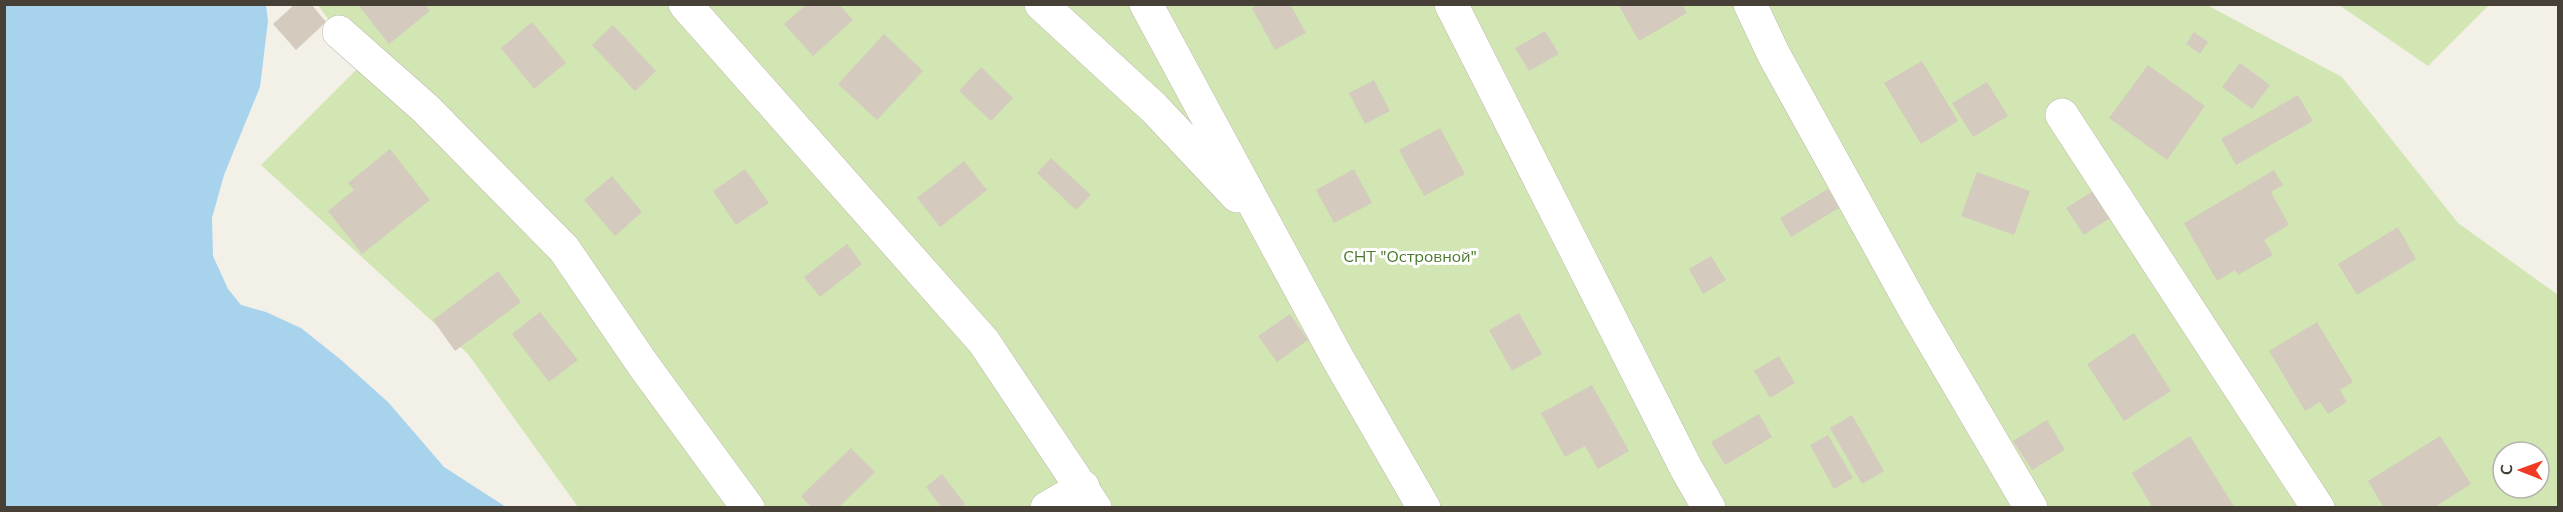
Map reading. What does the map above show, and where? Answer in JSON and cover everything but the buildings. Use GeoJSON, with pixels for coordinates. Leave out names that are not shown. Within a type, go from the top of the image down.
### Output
{"type":"FeatureCollection","features":[{"type":"Feature","properties":{"kind":"lane"},"geometry":{"type":"LineString","coordinates":[[685,4],[984,342],[1089,497],[1047,507]]}},
{"type":"Feature","properties":{"kind":"lane"},"geometry":{"type":"LineString","coordinates":[[1041,4],[1154,108],[1267,228]]}},
{"type":"Feature","properties":{"kind":"lane"},"geometry":{"type":"LineString","coordinates":[[1146,4],[1337,357],[1425,507]]}},
{"type":"Feature","properties":{"kind":"lane"},"geometry":{"type":"LineString","coordinates":[[1451,4],[1686,468],[1709,507]]}},
{"type":"Feature","properties":{"kind":"lane"},"geometry":{"type":"LineString","coordinates":[[1750,4],[1779,66],[1916,312],[2031,507]]}},
{"type":"Feature","properties":{"kind":"lane"},"geometry":{"type":"LineString","coordinates":[[339,32],[426,109],[564,249],[644,366],[748,507]]}},
{"type":"Feature","properties":{"kind":"lane"},"geometry":{"type":"LineString","coordinates":[[2062,115],[2319,507]]}},
{"type":"Feature","properties":{"kind":"green space","name":"СНТ \"Островной\""},"geometry":{"type":"Polygon","coordinates":[[[318,5],[2207,5],[2342,77],[2458,223],[2558,295],[2558,507],[578,507],[468,354],[261,165],[361,65],[318,5]]]}},
{"type":"Feature","properties":{"kind":"green space"},"geometry":{"type":"Polygon","coordinates":[[[2339,5],[2489,5],[2428,66],[2339,5]]]}},
{"type":"Feature","properties":{"kind":"water"},"geometry":{"type":"Polygon","coordinates":[[[4,5],[266,5],[268,21],[260,87],[224,175],[212,218],[213,256],[228,289],[241,305],[266,312],[301,328],[388,402],[444,467],[506,507],[5,507],[4,5]]]}}]}
